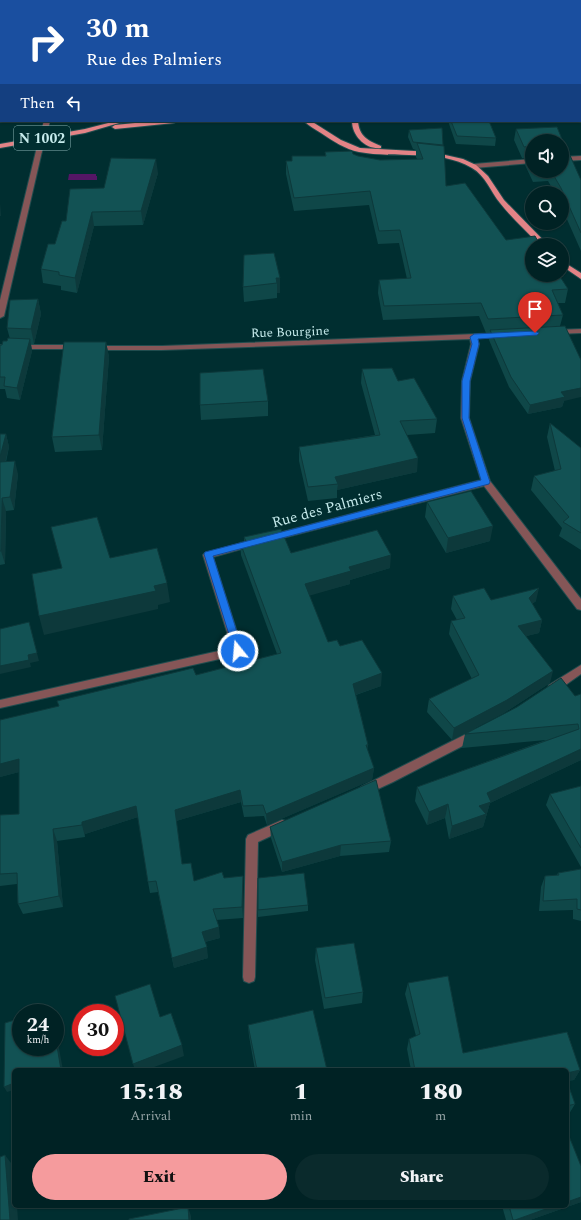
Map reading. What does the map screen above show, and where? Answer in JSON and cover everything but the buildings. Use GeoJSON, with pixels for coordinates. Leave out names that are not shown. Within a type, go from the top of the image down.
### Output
{"type":"FeatureCollection","features":[{"type":"Feature","properties":{"kind":"main road","name":"N 1002"},"geometry":{"type":"LineString","coordinates":[[0,146],[119,122]]}},
{"type":"Feature","properties":{"kind":"main road","name":"N 1002"},"geometry":{"type":"LineString","coordinates":[[85,130],[164,122]]}},
{"type":"Feature","properties":{"kind":"main road"},"geometry":{"type":"LineString","coordinates":[[308,122],[330,137],[359,149],[450,157],[474,166],[483,173],[502,200],[537,238]]}},
{"type":"Feature","properties":{"kind":"main road"},"geometry":{"type":"LineString","coordinates":[[355,122],[358,135],[369,144],[395,152]]}},
{"type":"Feature","properties":{"kind":"main road"},"geometry":{"type":"LineString","coordinates":[[569,268],[581,277]]}},
{"type":"Feature","properties":{"kind":"street"},"geometry":{"type":"LineString","coordinates":[[0,316],[47,122]]}},
{"type":"Feature","properties":{"kind":"street"},"geometry":{"type":"LineString","coordinates":[[569,159],[581,158]]}},
{"type":"Feature","properties":{"kind":"street"},"geometry":{"type":"LineString","coordinates":[[474,166],[525,162]]}},
{"type":"Feature","properties":{"kind":"street"},"geometry":{"type":"LineString","coordinates":[[543,333],[581,331]]}},
{"type":"Feature","properties":{"kind":"street","name":"Rue Bourgine"},"geometry":{"type":"LineString","coordinates":[[0,347],[162,348],[474,337],[512,334]]}},
{"type":"Feature","properties":{"kind":"street"},"geometry":{"type":"LineString","coordinates":[[474,337],[476,344],[466,381],[466,418],[486,482],[581,606]]}},
{"type":"Feature","properties":{"kind":"street","name":"Rue des Palmiers"},"geometry":{"type":"LineString","coordinates":[[0,704],[238,651],[208,554],[486,482]]}},
{"type":"Feature","properties":{"kind":"street"},"geometry":{"type":"LineString","coordinates":[[542,695],[581,669]]}},
{"type":"Feature","properties":{"kind":"street"},"geometry":{"type":"LineString","coordinates":[[353,795],[389,779],[488,728]]}},
{"type":"Feature","properties":{"kind":"street"},"geometry":{"type":"LineString","coordinates":[[250,978],[252,839],[295,820]]}},
{"type":"Feature","properties":{"kind":"shaded area"},"geometry":{"type":"Polygon","coordinates":[[[69,174],[96,174],[97,180],[68,180],[69,174]]]}},
{"type":"Feature","properties":{"kind":"route"},"geometry":{"type":"LineString","coordinates":[[238,651],[208,554],[486,482],[466,418],[466,381],[476,344],[474,337],[535,333]]}}]}
